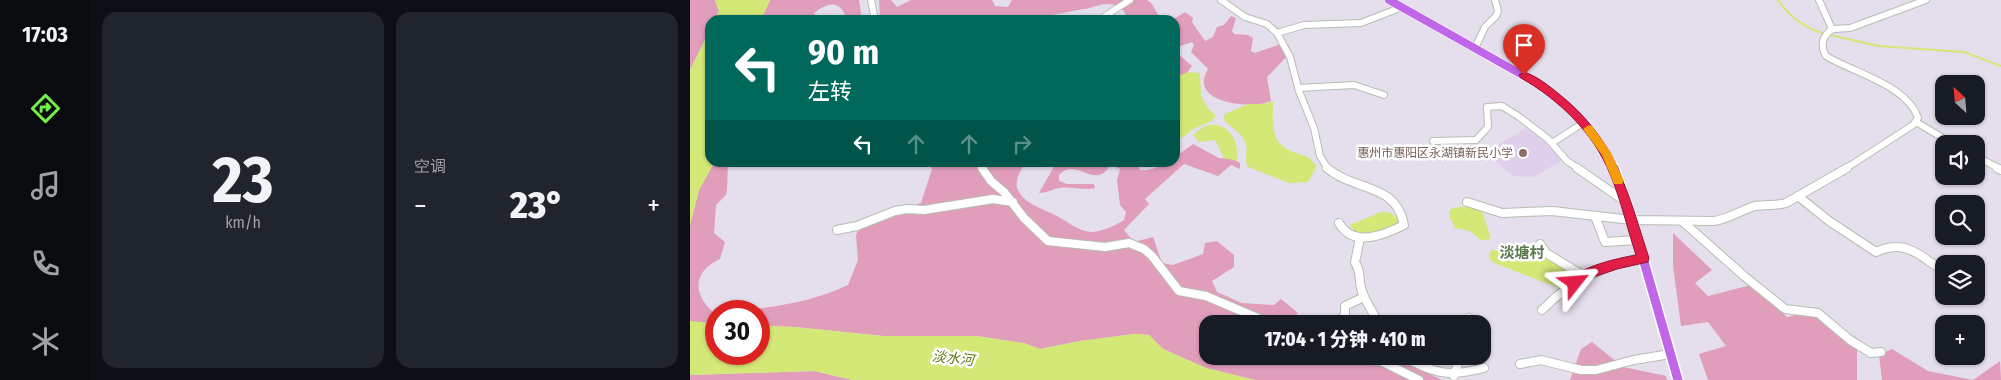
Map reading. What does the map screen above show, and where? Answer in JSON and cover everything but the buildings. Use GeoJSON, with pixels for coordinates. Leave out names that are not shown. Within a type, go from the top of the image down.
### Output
{"type":"FeatureCollection","features":[{"type":"Feature","properties":{"kind":"main road"},"geometry":{"type":"LineString","coordinates":[[1389,0],[1542,86],[1563,102],[1583,123],[1606,154],[1626,202],[1677,378]]}},
{"type":"Feature","properties":{"kind":"street"},"geometry":{"type":"LineString","coordinates":[[872,0],[874,15]]}},
{"type":"Feature","properties":{"kind":"street"},"geometry":{"type":"LineString","coordinates":[[1107,15],[1130,0]]}},
{"type":"Feature","properties":{"kind":"street"},"geometry":{"type":"LineString","coordinates":[[1222,0],[1245,17],[1267,24],[1277,33],[1288,48],[1298,88],[1325,166],[1336,176],[1394,198],[1402,210],[1404,220],[1403,227],[1388,233],[1360,238],[1344,232],[1339,223]]}},
{"type":"Feature","properties":{"kind":"street"},"geometry":{"type":"LineString","coordinates":[[1475,48],[1485,27],[1496,16],[1498,11],[1495,0]]}},
{"type":"Feature","properties":{"kind":"street"},"geometry":{"type":"LineString","coordinates":[[1819,0],[1829,31]]}},
{"type":"Feature","properties":{"kind":"street"},"geometry":{"type":"LineString","coordinates":[[1467,202],[1502,213],[1552,211],[1632,220],[1682,221],[1723,220],[1754,206],[1781,205],[1849,167],[1916,122],[1917,114],[1910,103],[1878,81],[1831,59],[1822,50],[1822,41],[1829,31],[1847,29],[1926,0]]}},
{"type":"Feature","properties":{"kind":"street"},"geometry":{"type":"LineString","coordinates":[[1277,33],[1304,25],[1361,24],[1402,7]]}},
{"type":"Feature","properties":{"kind":"street"},"geometry":{"type":"LineString","coordinates":[[1298,88],[1354,85],[1362,86],[1372,92],[1384,94]]}},
{"type":"Feature","properties":{"kind":"street"},"geometry":{"type":"LineString","coordinates":[[1433,141],[1459,138],[1476,140],[1488,126],[1489,120],[1486,110],[1494,105],[1507,108],[1552,143],[1565,155],[1567,161],[1626,202]]}},
{"type":"Feature","properties":{"kind":"street"},"geometry":{"type":"LineString","coordinates":[[1916,122],[1938,135]]}},
{"type":"Feature","properties":{"kind":"street"},"geometry":{"type":"LineString","coordinates":[[1552,143],[1583,123]]}},
{"type":"Feature","properties":{"kind":"street"},"geometry":{"type":"LineString","coordinates":[[1985,161],[2001,170]]}},
{"type":"Feature","properties":{"kind":"street"},"geometry":{"type":"LineString","coordinates":[[981,167],[991,181],[1013,202],[1024,218],[1048,241],[1068,245],[1105,247],[1129,244],[1144,249],[1167,275],[1174,288],[1179,291],[1206,296],[1251,315]]}},
{"type":"Feature","properties":{"kind":"street"},"geometry":{"type":"LineString","coordinates":[[1798,196],[1829,221],[1876,252],[1889,245],[1907,247],[1935,265]]}},
{"type":"Feature","properties":{"kind":"street"},"geometry":{"type":"LineString","coordinates":[[837,230],[857,226],[895,210],[924,210],[993,199],[1013,202]]}},
{"type":"Feature","properties":{"kind":"street"},"geometry":{"type":"LineString","coordinates":[[1595,216],[1605,242],[1638,240]]}},
{"type":"Feature","properties":{"kind":"street"},"geometry":{"type":"LineString","coordinates":[[1682,221],[1744,276],[1785,309],[1818,313],[1850,340],[1871,353],[1881,352]]}},
{"type":"Feature","properties":{"kind":"street"},"geometry":{"type":"LineString","coordinates":[[1360,238],[1355,262],[1361,274],[1360,289],[1375,315]]}},
{"type":"Feature","properties":{"kind":"street"},"geometry":{"type":"LineString","coordinates":[[1540,244],[1546,253],[1584,276]]}},
{"type":"Feature","properties":{"kind":"street"},"geometry":{"type":"LineString","coordinates":[[1542,310],[1555,296],[1584,276],[1616,264],[1643,258]]}},
{"type":"Feature","properties":{"kind":"street"},"geometry":{"type":"LineString","coordinates":[[1345,315],[1346,306],[1364,297]]}},
{"type":"Feature","properties":{"kind":"street"},"geometry":{"type":"LineString","coordinates":[[1520,364],[1537,359],[1584,370],[1594,370],[1628,361],[1670,354]]}},
{"type":"Feature","properties":{"kind":"street"},"geometry":{"type":"LineString","coordinates":[[1390,365],[1419,380]]}},
{"type":"Feature","properties":{"kind":"street"},"geometry":{"type":"LineString","coordinates":[[1420,365],[1439,374],[1454,376],[1484,368]]}},
{"type":"Feature","properties":{"kind":"street"},"geometry":{"type":"LineString","coordinates":[[1454,376],[1457,365]]}},
{"type":"Feature","properties":{"kind":"shaded area"},"geometry":{"type":"Polygon","coordinates":[[[690,0],[715,0],[719,11],[717,15],[705,15],[705,40],[690,70],[690,0]]]}},
{"type":"Feature","properties":{"kind":"shaded area"},"geometry":{"type":"Polygon","coordinates":[[[770,0],[859,0],[861,15],[845,15],[834,4],[819,9],[814,13],[815,15],[763,15],[770,0]]]}},
{"type":"Feature","properties":{"kind":"shaded area"},"geometry":{"type":"Polygon","coordinates":[[[879,0],[891,0],[897,7],[911,0],[992,0],[995,6],[1008,7],[1012,0],[1147,0],[1152,4],[1158,15],[1126,15],[1119,7],[1106,4],[1053,15],[880,15],[879,0]]]}},
{"type":"Feature","properties":{"kind":"shaded area"},"geometry":{"type":"Polygon","coordinates":[[[1185,12],[1193,18],[1192,22],[1205,41],[1213,37],[1217,27],[1224,25],[1231,16],[1236,18],[1232,31],[1234,34],[1248,35],[1253,38],[1251,51],[1255,53],[1278,45],[1288,44],[1291,52],[1267,77],[1271,101],[1262,104],[1237,104],[1224,101],[1206,90],[1204,81],[1208,69],[1191,52],[1194,45],[1192,42],[1180,46],[1180,15],[1185,12]]]}},
{"type":"Feature","properties":{"kind":"shaded area"},"geometry":{"type":"Polygon","coordinates":[[[1180,56],[1192,66],[1187,73],[1180,76],[1180,56]]]}},
{"type":"Feature","properties":{"kind":"shaded area","name":"惠州市惠阳区永湖镇新民小学"},"geometry":{"type":"Polygon","coordinates":[[[1526,128],[1560,154],[1561,161],[1534,177],[1513,176],[1486,152],[1526,128]]]}},
{"type":"Feature","properties":{"kind":"shaded area"},"geometry":{"type":"Polygon","coordinates":[[[1193,144],[1219,158],[1233,159],[1240,163],[1240,169],[1231,165],[1218,176],[1184,164],[1145,199],[1149,204],[1124,230],[1134,242],[1153,237],[1162,263],[1173,265],[1203,254],[1205,243],[1217,241],[1234,255],[1234,267],[1212,281],[1217,292],[1242,303],[1274,305],[1281,299],[1298,313],[1295,315],[1199,315],[1199,365],[1163,349],[1149,335],[1135,334],[1080,341],[1040,349],[1023,343],[976,336],[883,336],[770,326],[770,307],[799,302],[833,292],[848,285],[858,260],[856,235],[861,225],[921,203],[932,169],[930,167],[1023,167],[1017,181],[1017,188],[1024,198],[1078,229],[1087,232],[1101,231],[1124,220],[1126,212],[1120,205],[1117,180],[1120,169],[1116,167],[1138,167],[1140,170],[1149,170],[1158,167],[1180,167],[1180,153],[1193,144]]]}},
{"type":"Feature","properties":{"kind":"shaded area"},"geometry":{"type":"Polygon","coordinates":[[[712,167],[728,167],[726,195],[716,205],[714,233],[725,242],[720,259],[711,264],[701,276],[699,289],[705,303],[705,323],[690,321],[690,225],[699,190],[712,167]]]}},
{"type":"Feature","properties":{"kind":"shaded area"},"geometry":{"type":"Polygon","coordinates":[[[1054,167],[1109,167],[1103,173],[1097,175],[1072,169],[1065,170],[1059,175],[1059,181],[1067,184],[1094,184],[1095,188],[1063,188],[1039,193],[1054,167]]]}},
{"type":"Feature","properties":{"kind":"shaded area"},"geometry":{"type":"Polygon","coordinates":[[[1673,233],[1712,270],[1695,283],[1708,296],[1751,285],[1787,317],[1808,312],[1857,338],[1857,380],[1708,380],[1699,354],[1726,346],[1708,322],[1681,326],[1673,266],[1673,233]]]}},
{"type":"Feature","properties":{"kind":"shaded area"},"geometry":{"type":"Polygon","coordinates":[[[1592,342],[1623,367],[1666,376],[1667,380],[1570,380],[1581,349],[1592,342]]]}},
{"type":"Feature","properties":{"kind":"shaded area"},"geometry":{"type":"Polygon","coordinates":[[[1892,349],[1928,371],[1973,380],[1882,380],[1879,355],[1892,349]]]}},
{"type":"Feature","properties":{"kind":"shaded area"},"geometry":{"type":"Polygon","coordinates":[[[2000,361],[2001,380],[1973,380],[2000,361]]]}},
{"type":"Feature","properties":{"kind":"shaded area"},"geometry":{"type":"Polygon","coordinates":[[[1199,365],[1410,365],[1442,380],[1255,380],[1199,365]]]}},
{"type":"Feature","properties":{"kind":"shaded area"},"geometry":{"type":"Polygon","coordinates":[[[814,371],[853,380],[690,380],[690,375],[814,371]]]}},
{"type":"Feature","properties":{"kind":"water"},"geometry":{"type":"Polygon","coordinates":[[[715,0],[770,0],[763,15],[717,15],[719,11],[715,0]]]}},
{"type":"Feature","properties":{"kind":"water"},"geometry":{"type":"Polygon","coordinates":[[[705,40],[705,167],[712,167],[699,190],[690,225],[690,70],[705,40]]]}},
{"type":"Feature","properties":{"kind":"water"},"geometry":{"type":"Polygon","coordinates":[[[1188,72],[1200,73],[1201,96],[1208,108],[1216,116],[1212,121],[1193,129],[1182,138],[1180,137],[1180,76],[1188,72]]]}},
{"type":"Feature","properties":{"kind":"water"},"geometry":{"type":"Polygon","coordinates":[[[1273,101],[1274,131],[1280,143],[1293,152],[1308,157],[1317,166],[1308,182],[1289,183],[1248,167],[1245,142],[1240,134],[1223,118],[1225,114],[1248,104],[1264,104],[1273,101]]]}},
{"type":"Feature","properties":{"kind":"water"},"geometry":{"type":"Polygon","coordinates":[[[1210,125],[1223,127],[1232,136],[1237,148],[1237,161],[1224,158],[1215,140],[1199,142],[1193,135],[1203,127],[1210,125]]]}},
{"type":"Feature","properties":{"kind":"water"},"geometry":{"type":"Polygon","coordinates":[[[1468,206],[1482,211],[1491,239],[1481,240],[1470,231],[1455,228],[1449,211],[1453,208],[1468,206]]]}},
{"type":"Feature","properties":{"kind":"water"},"geometry":{"type":"Polygon","coordinates":[[[1381,212],[1391,213],[1397,218],[1398,222],[1380,231],[1366,233],[1354,230],[1350,225],[1381,212]]]}},
{"type":"Feature","properties":{"kind":"water"},"geometry":{"type":"Polygon","coordinates":[[[1491,250],[1524,253],[1548,259],[1559,264],[1576,277],[1559,288],[1491,261],[1489,256],[1491,250]]]}},
{"type":"Feature","properties":{"kind":"water","name":"淡水河"},"geometry":{"type":"Polygon","coordinates":[[[690,321],[705,323],[705,365],[770,365],[770,326],[883,336],[976,336],[1024,343],[1040,349],[1080,341],[1135,334],[1149,335],[1163,349],[1206,368],[1255,380],[853,380],[814,371],[690,375],[690,321]]]}},
{"type":"Feature","properties":{"kind":"waterway"},"geometry":{"type":"LineString","coordinates":[[1778,0],[1799,22],[1811,29],[1826,34]]}},
{"type":"Feature","properties":{"kind":"waterway"},"geometry":{"type":"LineString","coordinates":[[1830,35],[1879,46],[1964,52],[2001,66]]}},
{"type":"Feature","properties":{"kind":"slow traffic"},"geometry":{"type":"LineString","coordinates":[[1589,129],[1606,154],[1618,181]]}},
{"type":"Feature","properties":{"kind":"place","name":"惠州市惠阳区永湖镇新民小学"},"geometry":{"type":"Point","coordinates":[1523,153]}},
{"type":"Feature","properties":{"kind":"district","name":"淡塘村"},"geometry":{"type":"Point","coordinates":[1522,253]}},
{"type":"Feature","properties":{"kind":"route"},"geometry":{"type":"LineString","coordinates":[[1524,75],[1563,102],[1599,142],[1616,174],[1643,258],[1616,264],[1584,276],[1575,283]]}}]}
